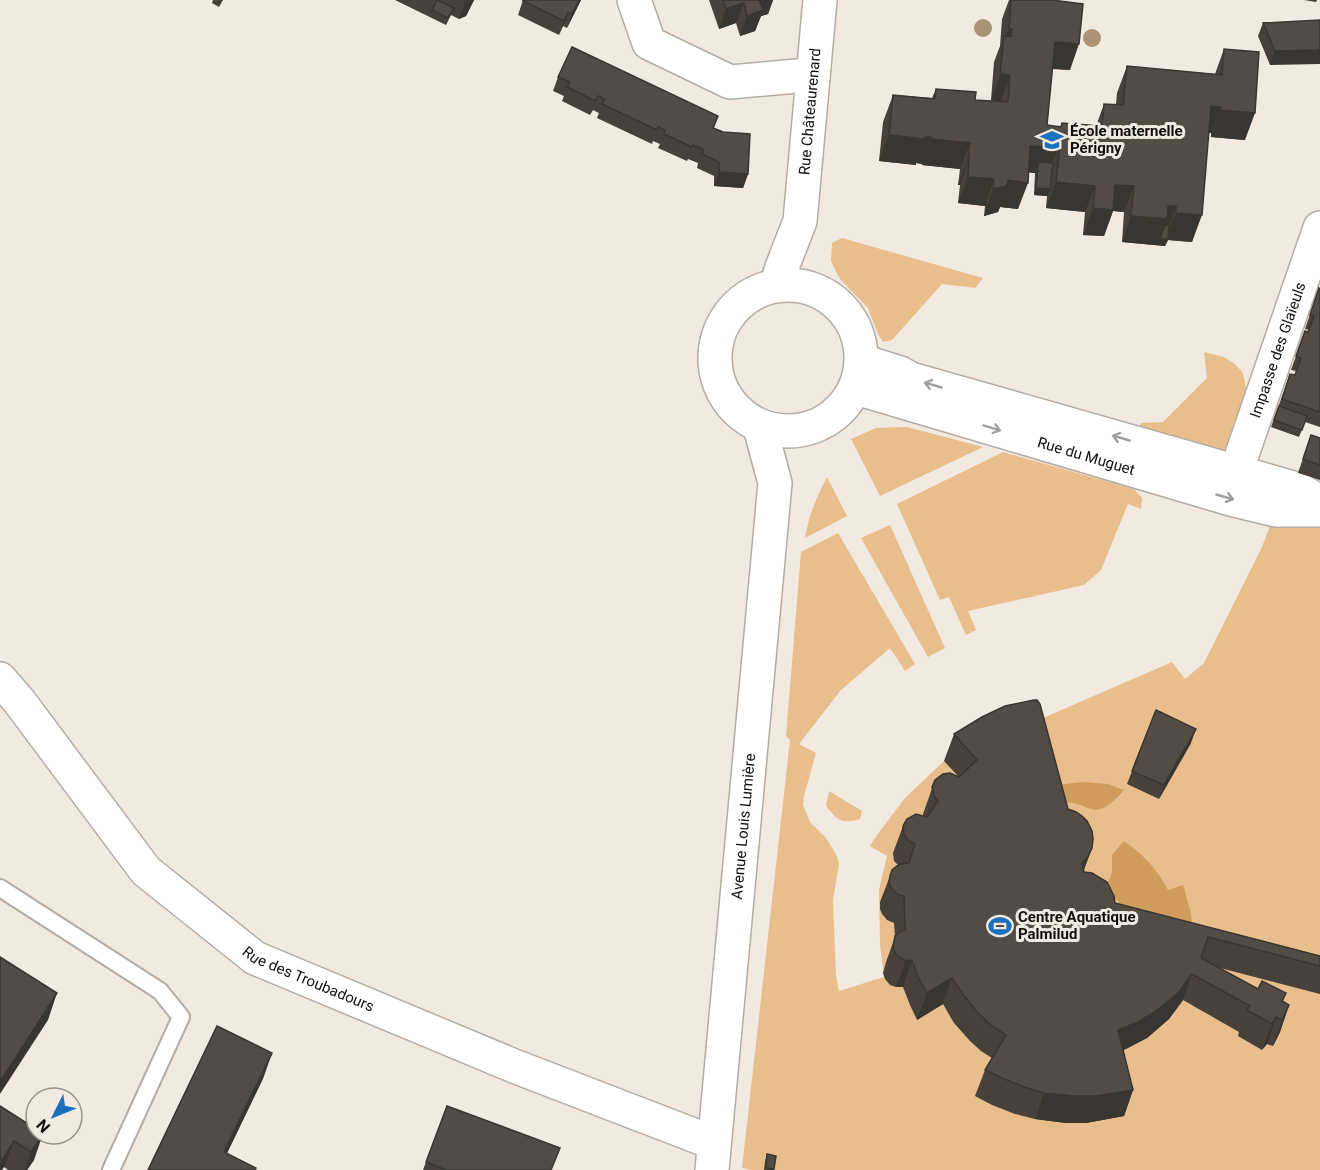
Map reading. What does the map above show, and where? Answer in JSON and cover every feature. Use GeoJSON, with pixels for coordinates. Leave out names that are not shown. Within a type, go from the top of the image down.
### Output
{"type":"FeatureCollection","features":[{"type":"Feature","properties":{"kind":"street"},"geometry":{"type":"LineString","coordinates":[[634,0],[649,43],[730,82],[797,76],[813,77]]}},
{"type":"Feature","properties":{"kind":"street","name":"Rue Châteaurenard"},"geometry":{"type":"LineString","coordinates":[[777,285],[800,221],[820,0]]}},
{"type":"Feature","properties":{"kind":"street","name":"Rue Châteaurenard"},"geometry":{"type":"LineString","coordinates":[[800,221],[818,291]]}},
{"type":"Feature","properties":{"kind":"street","name":"Impasse des Glaïeuls"},"geometry":{"type":"LineString","coordinates":[[1236,472],[1320,228]]}},
{"type":"Feature","properties":{"kind":"street"},"geometry":{"type":"LineString","coordinates":[[777,285],[798,285],[818,291],[837,303],[850,319],[859,339],[859,374],[847,403],[834,416],[803,431],[781,432],[760,427],[742,416],[727,400],[718,381],[714,360],[716,339],[725,319],[739,303],[757,291],[777,285]]}},
{"type":"Feature","properties":{"kind":"street"},"geometry":{"type":"LineString","coordinates":[[859,374],[900,373],[911,379],[1300,489],[1320,502]]}},
{"type":"Feature","properties":{"kind":"street","name":"Rue du Muguet"},"geometry":{"type":"LineString","coordinates":[[859,374],[1234,500],[1275,510],[1320,510]]}},
{"type":"Feature","properties":{"kind":"street","name":"Avenue Louis Lumière"},"geometry":{"type":"LineString","coordinates":[[713,1156],[775,483],[760,427]]}},
{"type":"Feature","properties":{"kind":"street","name":"Avenue Louis Lumière"},"geometry":{"type":"LineString","coordinates":[[775,483],[803,431]]}},
{"type":"Feature","properties":{"kind":"street","name":"Rue des Troubadours"},"geometry":{"type":"LineString","coordinates":[[0,678],[146,871],[255,958],[514,1066],[713,1156]]}},
{"type":"Feature","properties":{"kind":"lane"},"geometry":{"type":"LineString","coordinates":[[0,888],[160,991],[181,1017],[111,1170]]}},
{"type":"Feature","properties":{"kind":"shaded area"},"geometry":{"type":"Polygon","coordinates":[[[842,238],[983,278],[975,288],[942,284],[892,340],[883,342],[868,308],[840,279],[831,261],[832,243],[842,238]]]}},
{"type":"Feature","properties":{"kind":"shaded area"},"geometry":{"type":"Polygon","coordinates":[[[1204,352],[1224,357],[1235,364],[1243,373],[1246,388],[1228,451],[1220,454],[1139,427],[1141,423],[1163,422],[1207,378],[1204,352]]]}},
{"type":"Feature","properties":{"kind":"shaded area"},"geometry":{"type":"Polygon","coordinates":[[[907,427],[983,447],[880,496],[851,439],[876,428],[907,427]]]}},
{"type":"Feature","properties":{"kind":"shaded area"},"geometry":{"type":"Polygon","coordinates":[[[1003,452],[1134,489],[1142,498],[1141,509],[1128,504],[1101,570],[1084,585],[968,611],[976,630],[966,635],[949,597],[940,600],[897,504],[1003,452]]]}},
{"type":"Feature","properties":{"kind":"shaded area"},"geometry":{"type":"Polygon","coordinates":[[[827,477],[847,516],[805,538],[813,507],[827,477]]]}},
{"type":"Feature","properties":{"kind":"shaded area"},"geometry":{"type":"Polygon","coordinates":[[[1276,510],[1320,510],[1320,1170],[751,1170],[742,1168],[790,740],[786,736],[801,552],[838,533],[915,664],[905,671],[890,648],[841,690],[799,744],[816,753],[803,805],[810,822],[826,838],[839,864],[833,900],[836,976],[839,991],[884,977],[880,944],[879,890],[887,856],[870,846],[905,798],[944,761],[1172,662],[1185,679],[1204,663],[1262,547],[1276,510]]]}},
{"type":"Feature","properties":{"kind":"shaded area"},"geometry":{"type":"Polygon","coordinates":[[[890,525],[945,648],[928,657],[861,538],[890,525]]]}},
{"type":"Feature","properties":{"kind":"shaded area"},"geometry":{"type":"Polygon","coordinates":[[[1082,782],[1108,784],[1124,790],[1101,809],[1091,809],[1074,803],[1061,803],[1058,785],[1082,782]]]}},
{"type":"Feature","properties":{"kind":"shaded area"},"geometry":{"type":"Polygon","coordinates":[[[829,791],[862,811],[860,819],[844,821],[834,815],[826,806],[829,791]]]}},
{"type":"Feature","properties":{"kind":"shaded area"},"geometry":{"type":"Polygon","coordinates":[[[1124,841],[1149,862],[1168,890],[1183,885],[1192,925],[1125,914],[1118,901],[1104,888],[1112,872],[1112,855],[1124,841]]]}},
{"type":"Feature","properties":{"kind":"building"},"geometry":{"type":"Polygon","coordinates":[[[437,0],[454,8],[448,18],[432,10],[437,0]]]}},
{"type":"Feature","properties":{"kind":"building"},"geometry":{"type":"Polygon","coordinates":[[[523,0],[579,0],[572,14],[568,12],[564,21],[523,0]]]}},
{"type":"Feature","properties":{"kind":"building"},"geometry":{"type":"Polygon","coordinates":[[[723,0],[759,0],[763,10],[747,16],[744,3],[726,9],[723,0]]]}},
{"type":"Feature","properties":{"kind":"building"},"geometry":{"type":"Polygon","coordinates":[[[1011,0],[1052,0],[1083,4],[1079,44],[1055,42],[1047,125],[1061,127],[1062,123],[1102,126],[1104,104],[1123,105],[1127,66],[1222,75],[1224,49],[1259,52],[1255,113],[1220,110],[1221,107],[1211,106],[1202,215],[1176,213],[1176,206],[1168,206],[1167,219],[1131,216],[1134,186],[1115,185],[1113,210],[1093,208],[1095,186],[1056,182],[1060,144],[1045,143],[1045,147],[1030,146],[1028,183],[1008,180],[1007,186],[993,189],[994,179],[968,177],[970,143],[931,139],[931,137],[925,137],[925,139],[889,135],[893,95],[935,99],[936,89],[976,92],[975,100],[1008,102],[1010,75],[1000,74],[1004,36],[1011,36],[1012,29],[1009,29],[1011,0]]]}},
{"type":"Feature","properties":{"kind":"building"},"geometry":{"type":"Polygon","coordinates":[[[1320,20],[1320,50],[1275,51],[1263,23],[1320,20]]]}},
{"type":"Feature","properties":{"kind":"building"},"geometry":{"type":"Polygon","coordinates":[[[572,47],[718,116],[713,128],[723,132],[750,134],[748,174],[719,172],[719,162],[702,154],[703,149],[693,145],[692,147],[664,134],[665,130],[658,127],[657,130],[602,104],[605,99],[598,96],[595,101],[567,87],[570,82],[558,77],[572,47]]]}},
{"type":"Feature","properties":{"kind":"building"},"geometry":{"type":"Polygon","coordinates":[[[1039,162],[1053,163],[1050,189],[1036,188],[1039,162]]]}},
{"type":"Feature","properties":{"kind":"building"},"geometry":{"type":"Polygon","coordinates":[[[1165,225],[1169,225],[1168,239],[1160,239],[1165,225]]]}},
{"type":"Feature","properties":{"kind":"building"},"geometry":{"type":"Polygon","coordinates":[[[1319,288],[1320,412],[1282,399],[1290,374],[1295,375],[1301,358],[1296,356],[1305,331],[1308,332],[1314,316],[1310,315],[1319,288]]]}},
{"type":"Feature","properties":{"kind":"building"},"geometry":{"type":"Polygon","coordinates":[[[1279,406],[1307,416],[1302,430],[1274,420],[1279,406]]]}},
{"type":"Feature","properties":{"kind":"building"},"geometry":{"type":"Polygon","coordinates":[[[1311,435],[1320,438],[1320,465],[1303,459],[1311,435]]]}},
{"type":"Feature","properties":{"kind":"building","name":"Centre Aquatique Palmilud"},"geometry":{"type":"Polygon","coordinates":[[[1034,700],[1040,704],[1068,809],[1082,816],[1092,831],[1092,848],[1082,863],[1084,872],[1092,873],[1107,882],[1115,903],[1320,956],[1320,966],[1208,937],[1201,958],[1258,989],[1262,981],[1286,993],[1282,1001],[1289,1005],[1282,1020],[1276,1017],[1272,1024],[1247,1010],[1250,1006],[1192,974],[1178,993],[1156,1011],[1118,1030],[1133,1090],[1096,1096],[1044,1093],[985,1070],[1006,1035],[979,1014],[952,978],[927,993],[912,960],[906,961],[895,953],[893,947],[895,936],[905,930],[904,896],[897,894],[889,883],[892,870],[901,864],[909,863],[915,844],[904,835],[903,826],[907,819],[916,814],[927,817],[938,801],[932,787],[935,780],[943,774],[950,773],[959,777],[977,760],[954,734],[1005,706],[1034,700]]]}},
{"type":"Feature","properties":{"kind":"building"},"geometry":{"type":"Polygon","coordinates":[[[1156,710],[1196,729],[1164,785],[1132,771],[1156,710]]]}},
{"type":"Feature","properties":{"kind":"building"},"geometry":{"type":"Polygon","coordinates":[[[0,957],[57,993],[0,1082],[0,957]]]}},
{"type":"Feature","properties":{"kind":"building"},"geometry":{"type":"Polygon","coordinates":[[[217,1026],[272,1053],[224,1152],[256,1168],[255,1170],[148,1170],[217,1026]]]}},
{"type":"Feature","properties":{"kind":"building"},"geometry":{"type":"Polygon","coordinates":[[[0,1106],[24,1121],[24,1146],[35,1146],[31,1152],[14,1141],[2,1160],[0,1159],[0,1106]]]}},
{"type":"Feature","properties":{"kind":"building"},"geometry":{"type":"Polygon","coordinates":[[[447,1106],[560,1148],[551,1170],[446,1170],[426,1162],[447,1106]]]}},
{"type":"Feature","properties":{"kind":"building"},"geometry":{"type":"Polygon","coordinates":[[[767,1154],[776,1156],[774,1169],[766,1168],[767,1154]]]}},
{"type":"Feature","properties":{"kind":"place","name":"École maternelle Périgny"},"geometry":{"type":"Point","coordinates":[1052,140]}},
{"type":"Feature","properties":{"kind":"place","name":"Centre Aquatique Palmilud"},"geometry":{"type":"Point","coordinates":[1000,926]}}]}
